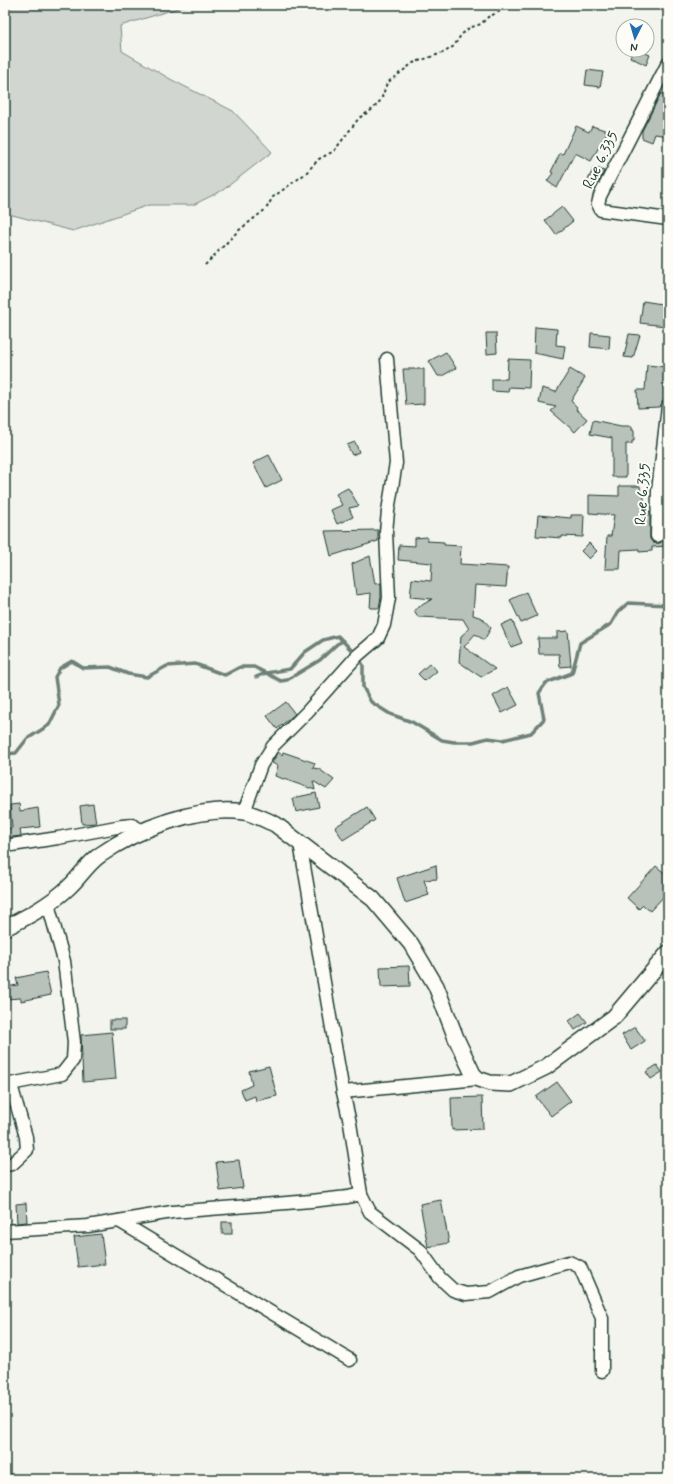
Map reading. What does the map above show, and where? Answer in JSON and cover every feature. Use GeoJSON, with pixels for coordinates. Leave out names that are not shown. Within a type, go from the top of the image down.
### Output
{"type":"FeatureCollection","features":[{"type":"Feature","properties":{"kind":"street","name":"Rue 6.335"},"geometry":{"type":"LineString","coordinates":[[668,63],[600,196],[598,204],[601,210],[668,219]]}},
{"type":"Feature","properties":{"kind":"street"},"geometry":{"type":"LineString","coordinates":[[244,812],[261,765],[273,746],[307,712],[357,656],[378,638],[384,625],[389,598],[387,518],[396,463],[386,358]]}},
{"type":"Feature","properties":{"kind":"street","name":"Rue 6.335"},"geometry":{"type":"LineString","coordinates":[[657,536],[658,491],[668,406]]}},
{"type":"Feature","properties":{"kind":"street"},"geometry":{"type":"LineString","coordinates":[[5,928],[48,904],[69,887],[100,855],[143,831],[181,818],[224,811],[244,812],[275,824],[373,899],[411,944],[436,986],[456,1038],[473,1074],[478,1079],[490,1084],[511,1084],[546,1067],[614,1017],[668,953]]}},
{"type":"Feature","properties":{"kind":"street"},"geometry":{"type":"LineString","coordinates":[[5,846],[122,826],[132,825],[143,831]]}},
{"type":"Feature","properties":{"kind":"street"},"geometry":{"type":"LineString","coordinates":[[300,843],[343,1092],[350,1123],[361,1194],[370,1212],[420,1250],[440,1278],[453,1290],[466,1294],[490,1292],[519,1276],[569,1262],[580,1267],[602,1318],[602,1371]]}},
{"type":"Feature","properties":{"kind":"street"},"geometry":{"type":"LineString","coordinates":[[5,1165],[12,1164],[27,1150],[26,1137],[8,1085],[62,1074],[73,1060],[74,1042],[64,961],[48,904]]}},
{"type":"Feature","properties":{"kind":"street"},"geometry":{"type":"LineString","coordinates":[[343,1092],[478,1079]]}},
{"type":"Feature","properties":{"kind":"street"},"geometry":{"type":"LineString","coordinates":[[5,1231],[88,1226],[172,1212],[311,1201],[361,1194]]}},
{"type":"Feature","properties":{"kind":"street"},"geometry":{"type":"LineString","coordinates":[[119,1221],[350,1360]]}},
{"type":"Feature","properties":{"kind":"path"},"geometry":{"type":"LineString","coordinates":[[205,265],[238,232],[266,209],[273,197],[305,174],[319,159],[334,151],[358,118],[373,109],[381,100],[387,83],[413,63],[445,52],[454,46],[461,35],[469,28],[481,24],[488,17],[513,5]]}},
{"type":"Feature","properties":{"kind":"shaded area"},"geometry":{"type":"Polygon","coordinates":[[[5,5],[188,5],[120,26],[122,51],[172,80],[233,111],[272,152],[223,190],[193,205],[149,205],[73,231],[5,213],[5,5]]]}},
{"type":"Feature","properties":{"kind":"building"},"geometry":{"type":"Polygon","coordinates":[[[632,58],[649,58],[646,65],[632,58]]]}},
{"type":"Feature","properties":{"kind":"building"},"geometry":{"type":"Polygon","coordinates":[[[587,70],[603,72],[600,87],[585,85],[587,70]]]}},
{"type":"Feature","properties":{"kind":"building"},"geometry":{"type":"Polygon","coordinates":[[[661,93],[668,97],[668,136],[655,134],[652,142],[642,138],[642,131],[661,93]]]}},
{"type":"Feature","properties":{"kind":"building"},"geometry":{"type":"Polygon","coordinates":[[[576,126],[589,132],[592,126],[608,131],[591,161],[575,153],[557,188],[547,181],[553,173],[551,172],[560,153],[563,154],[576,126]]]}},
{"type":"Feature","properties":{"kind":"building"},"geometry":{"type":"Polygon","coordinates":[[[594,167],[604,171],[597,186],[587,182],[594,167]]]}},
{"type":"Feature","properties":{"kind":"building"},"geometry":{"type":"Polygon","coordinates":[[[562,207],[573,221],[556,235],[545,220],[562,207]]]}},
{"type":"Feature","properties":{"kind":"building"},"geometry":{"type":"Polygon","coordinates":[[[643,301],[668,305],[668,317],[666,317],[665,326],[640,323],[643,301]]]}},
{"type":"Feature","properties":{"kind":"building"},"geometry":{"type":"Polygon","coordinates":[[[535,327],[557,329],[556,345],[565,346],[563,359],[534,353],[535,327]]]}},
{"type":"Feature","properties":{"kind":"building"},"geometry":{"type":"Polygon","coordinates":[[[486,333],[496,333],[497,353],[487,354],[486,333]]]}},
{"type":"Feature","properties":{"kind":"building"},"geometry":{"type":"Polygon","coordinates":[[[591,333],[610,335],[609,349],[590,347],[591,333]]]}},
{"type":"Feature","properties":{"kind":"building"},"geometry":{"type":"Polygon","coordinates":[[[629,334],[640,335],[633,358],[624,357],[629,334]]]}},
{"type":"Feature","properties":{"kind":"building"},"geometry":{"type":"Polygon","coordinates":[[[446,352],[456,368],[442,376],[438,376],[429,361],[446,352]]]}},
{"type":"Feature","properties":{"kind":"building"},"geometry":{"type":"Polygon","coordinates":[[[508,359],[530,360],[529,388],[509,387],[508,392],[492,391],[492,379],[507,379],[508,359]]]}},
{"type":"Feature","properties":{"kind":"building"},"geometry":{"type":"Polygon","coordinates":[[[647,365],[666,367],[664,390],[666,389],[667,399],[659,407],[638,408],[637,390],[645,390],[647,365]]]}},
{"type":"Feature","properties":{"kind":"building"},"geometry":{"type":"Polygon","coordinates":[[[403,369],[424,369],[424,404],[406,405],[403,369]]]}},
{"type":"Feature","properties":{"kind":"building"},"geometry":{"type":"Polygon","coordinates":[[[570,369],[585,378],[571,401],[577,407],[576,409],[587,419],[575,432],[551,411],[556,407],[539,403],[542,388],[556,392],[570,369]]]}},
{"type":"Feature","properties":{"kind":"building"},"geometry":{"type":"Polygon","coordinates":[[[593,420],[621,426],[632,426],[632,430],[634,430],[634,441],[632,441],[632,444],[626,444],[626,477],[612,477],[612,438],[590,434],[593,420]]]}},
{"type":"Feature","properties":{"kind":"building"},"geometry":{"type":"Polygon","coordinates":[[[355,442],[359,452],[352,455],[347,445],[355,442]]]}},
{"type":"Feature","properties":{"kind":"building"},"geometry":{"type":"Polygon","coordinates":[[[269,455],[282,480],[266,488],[253,463],[269,455]]]}},
{"type":"Feature","properties":{"kind":"building"},"geometry":{"type":"Polygon","coordinates":[[[619,486],[640,486],[641,494],[644,494],[644,511],[650,511],[650,539],[653,543],[660,543],[664,540],[665,531],[668,530],[668,546],[652,547],[652,551],[639,552],[639,549],[621,550],[620,569],[605,569],[607,536],[611,536],[614,515],[589,513],[589,495],[619,496],[619,486]]]}},
{"type":"Feature","properties":{"kind":"building"},"geometry":{"type":"Polygon","coordinates":[[[348,488],[359,506],[349,508],[353,517],[337,524],[331,510],[342,505],[336,494],[348,488]]]}},
{"type":"Feature","properties":{"kind":"building"},"geometry":{"type":"Polygon","coordinates":[[[538,515],[571,518],[571,515],[584,515],[583,537],[562,536],[562,538],[536,536],[538,515]]]}},
{"type":"Feature","properties":{"kind":"building"},"geometry":{"type":"Polygon","coordinates":[[[378,530],[378,541],[331,556],[325,531],[378,530]]]}},
{"type":"Feature","properties":{"kind":"building"},"geometry":{"type":"Polygon","coordinates":[[[427,537],[427,541],[444,542],[444,545],[461,546],[460,564],[508,567],[506,587],[475,585],[473,615],[482,618],[491,628],[484,640],[475,634],[464,647],[495,669],[481,677],[459,662],[461,636],[469,629],[463,619],[418,617],[414,610],[432,599],[410,597],[412,579],[431,581],[432,563],[398,560],[399,545],[415,546],[415,538],[427,537]]]}},
{"type":"Feature","properties":{"kind":"building"},"geometry":{"type":"Polygon","coordinates":[[[589,543],[597,551],[589,559],[581,551],[589,543]]]}},
{"type":"Feature","properties":{"kind":"building"},"geometry":{"type":"Polygon","coordinates":[[[370,556],[375,584],[381,583],[379,608],[370,608],[371,593],[356,595],[352,564],[370,556]]]}},
{"type":"Feature","properties":{"kind":"building"},"geometry":{"type":"Polygon","coordinates":[[[526,592],[537,616],[521,623],[510,600],[526,592]]]}},
{"type":"Feature","properties":{"kind":"building"},"geometry":{"type":"Polygon","coordinates":[[[512,620],[522,643],[511,647],[501,625],[512,620]]]}},
{"type":"Feature","properties":{"kind":"building"},"geometry":{"type":"Polygon","coordinates":[[[568,631],[571,666],[560,667],[559,654],[539,654],[538,638],[557,638],[557,632],[568,631]]]}},
{"type":"Feature","properties":{"kind":"building"},"geometry":{"type":"Polygon","coordinates":[[[430,663],[437,671],[425,681],[418,674],[430,663]]]}},
{"type":"Feature","properties":{"kind":"building"},"geometry":{"type":"Polygon","coordinates":[[[508,687],[518,705],[502,713],[493,696],[508,687]]]}},
{"type":"Feature","properties":{"kind":"building"},"geometry":{"type":"Polygon","coordinates":[[[286,702],[295,714],[277,729],[267,716],[286,702]]]}},
{"type":"Feature","properties":{"kind":"building"},"geometry":{"type":"Polygon","coordinates":[[[278,752],[282,755],[283,752],[315,763],[313,768],[319,769],[334,780],[326,789],[313,781],[315,790],[275,776],[278,766],[272,763],[278,752]]]}},
{"type":"Feature","properties":{"kind":"building"},"geometry":{"type":"Polygon","coordinates":[[[316,793],[319,807],[296,812],[293,798],[316,793]]]}},
{"type":"Feature","properties":{"kind":"building"},"geometry":{"type":"Polygon","coordinates":[[[19,804],[20,811],[38,808],[40,827],[20,829],[21,836],[5,838],[5,829],[12,828],[10,805],[19,804]]]}},
{"type":"Feature","properties":{"kind":"building"},"geometry":{"type":"Polygon","coordinates":[[[93,804],[96,823],[82,824],[80,806],[93,804]]]}},
{"type":"Feature","properties":{"kind":"building"},"geometry":{"type":"Polygon","coordinates":[[[367,807],[375,820],[343,840],[335,827],[367,807]]]}},
{"type":"Feature","properties":{"kind":"building"},"geometry":{"type":"Polygon","coordinates":[[[436,865],[437,879],[424,880],[429,895],[405,903],[397,878],[436,865]]]}},
{"type":"Feature","properties":{"kind":"building"},"geometry":{"type":"Polygon","coordinates":[[[656,866],[668,876],[668,892],[650,911],[643,905],[639,909],[627,898],[656,866]]]}},
{"type":"Feature","properties":{"kind":"building"},"geometry":{"type":"Polygon","coordinates":[[[409,966],[410,986],[381,987],[380,967],[409,966]]]}},
{"type":"Feature","properties":{"kind":"building"},"geometry":{"type":"Polygon","coordinates":[[[46,972],[51,995],[21,1001],[21,998],[5,999],[5,987],[18,985],[16,978],[46,972]]]}},
{"type":"Feature","properties":{"kind":"building"},"geometry":{"type":"Polygon","coordinates":[[[580,1013],[587,1022],[575,1030],[569,1021],[580,1013]]]}},
{"type":"Feature","properties":{"kind":"building"},"geometry":{"type":"Polygon","coordinates":[[[110,1020],[125,1020],[125,1029],[110,1029],[110,1020]]]}},
{"type":"Feature","properties":{"kind":"building"},"geometry":{"type":"Polygon","coordinates":[[[635,1027],[645,1041],[631,1050],[622,1035],[635,1027]]]}},
{"type":"Feature","properties":{"kind":"building"},"geometry":{"type":"Polygon","coordinates":[[[112,1032],[116,1079],[83,1082],[81,1035],[112,1032]]]}},
{"type":"Feature","properties":{"kind":"building"},"geometry":{"type":"Polygon","coordinates":[[[657,1065],[662,1072],[651,1079],[646,1072],[657,1065]]]}},
{"type":"Feature","properties":{"kind":"building"},"geometry":{"type":"Polygon","coordinates":[[[269,1066],[277,1096],[256,1101],[255,1096],[245,1100],[241,1090],[252,1085],[249,1071],[269,1066]]]}},
{"type":"Feature","properties":{"kind":"building"},"geometry":{"type":"Polygon","coordinates":[[[557,1082],[571,1101],[551,1116],[536,1097],[557,1082]]]}},
{"type":"Feature","properties":{"kind":"building"},"geometry":{"type":"Polygon","coordinates":[[[482,1097],[483,1129],[452,1130],[451,1098],[482,1097]]]}},
{"type":"Feature","properties":{"kind":"building"},"geometry":{"type":"Polygon","coordinates":[[[239,1160],[243,1188],[220,1191],[216,1162],[239,1160]]]}},
{"type":"Feature","properties":{"kind":"building"},"geometry":{"type":"Polygon","coordinates":[[[441,1200],[449,1243],[428,1247],[420,1204],[441,1200]]]}},
{"type":"Feature","properties":{"kind":"building"},"geometry":{"type":"Polygon","coordinates":[[[26,1203],[27,1222],[17,1223],[16,1204],[26,1203]]]}},
{"type":"Feature","properties":{"kind":"building"},"geometry":{"type":"Polygon","coordinates":[[[222,1222],[232,1222],[232,1234],[222,1234],[222,1222]]]}},
{"type":"Feature","properties":{"kind":"building"},"geometry":{"type":"Polygon","coordinates":[[[101,1234],[105,1264],[78,1267],[74,1237],[101,1234]]]}},
{"type":"Feature","properties":{"kind":"waterway"},"geometry":{"type":"LineString","coordinates":[[5,754],[16,753],[27,739],[49,725],[59,705],[55,677],[60,668],[72,661],[83,668],[110,667],[128,674],[147,677],[167,666],[195,664],[225,675],[240,667],[254,667],[266,673],[290,669],[305,652],[323,640],[338,636],[357,656],[363,665],[363,687],[371,702],[390,714],[412,722],[442,740],[454,742],[473,742],[488,738],[503,740],[531,733],[544,719],[539,693],[546,683],[572,673],[580,643],[611,624],[618,612],[628,603],[668,605]]}},
{"type":"Feature","properties":{"kind":"waterway"},"geometry":{"type":"LineString","coordinates":[[256,677],[266,673],[281,681],[287,680],[320,660],[337,644],[343,641]]}}]}
